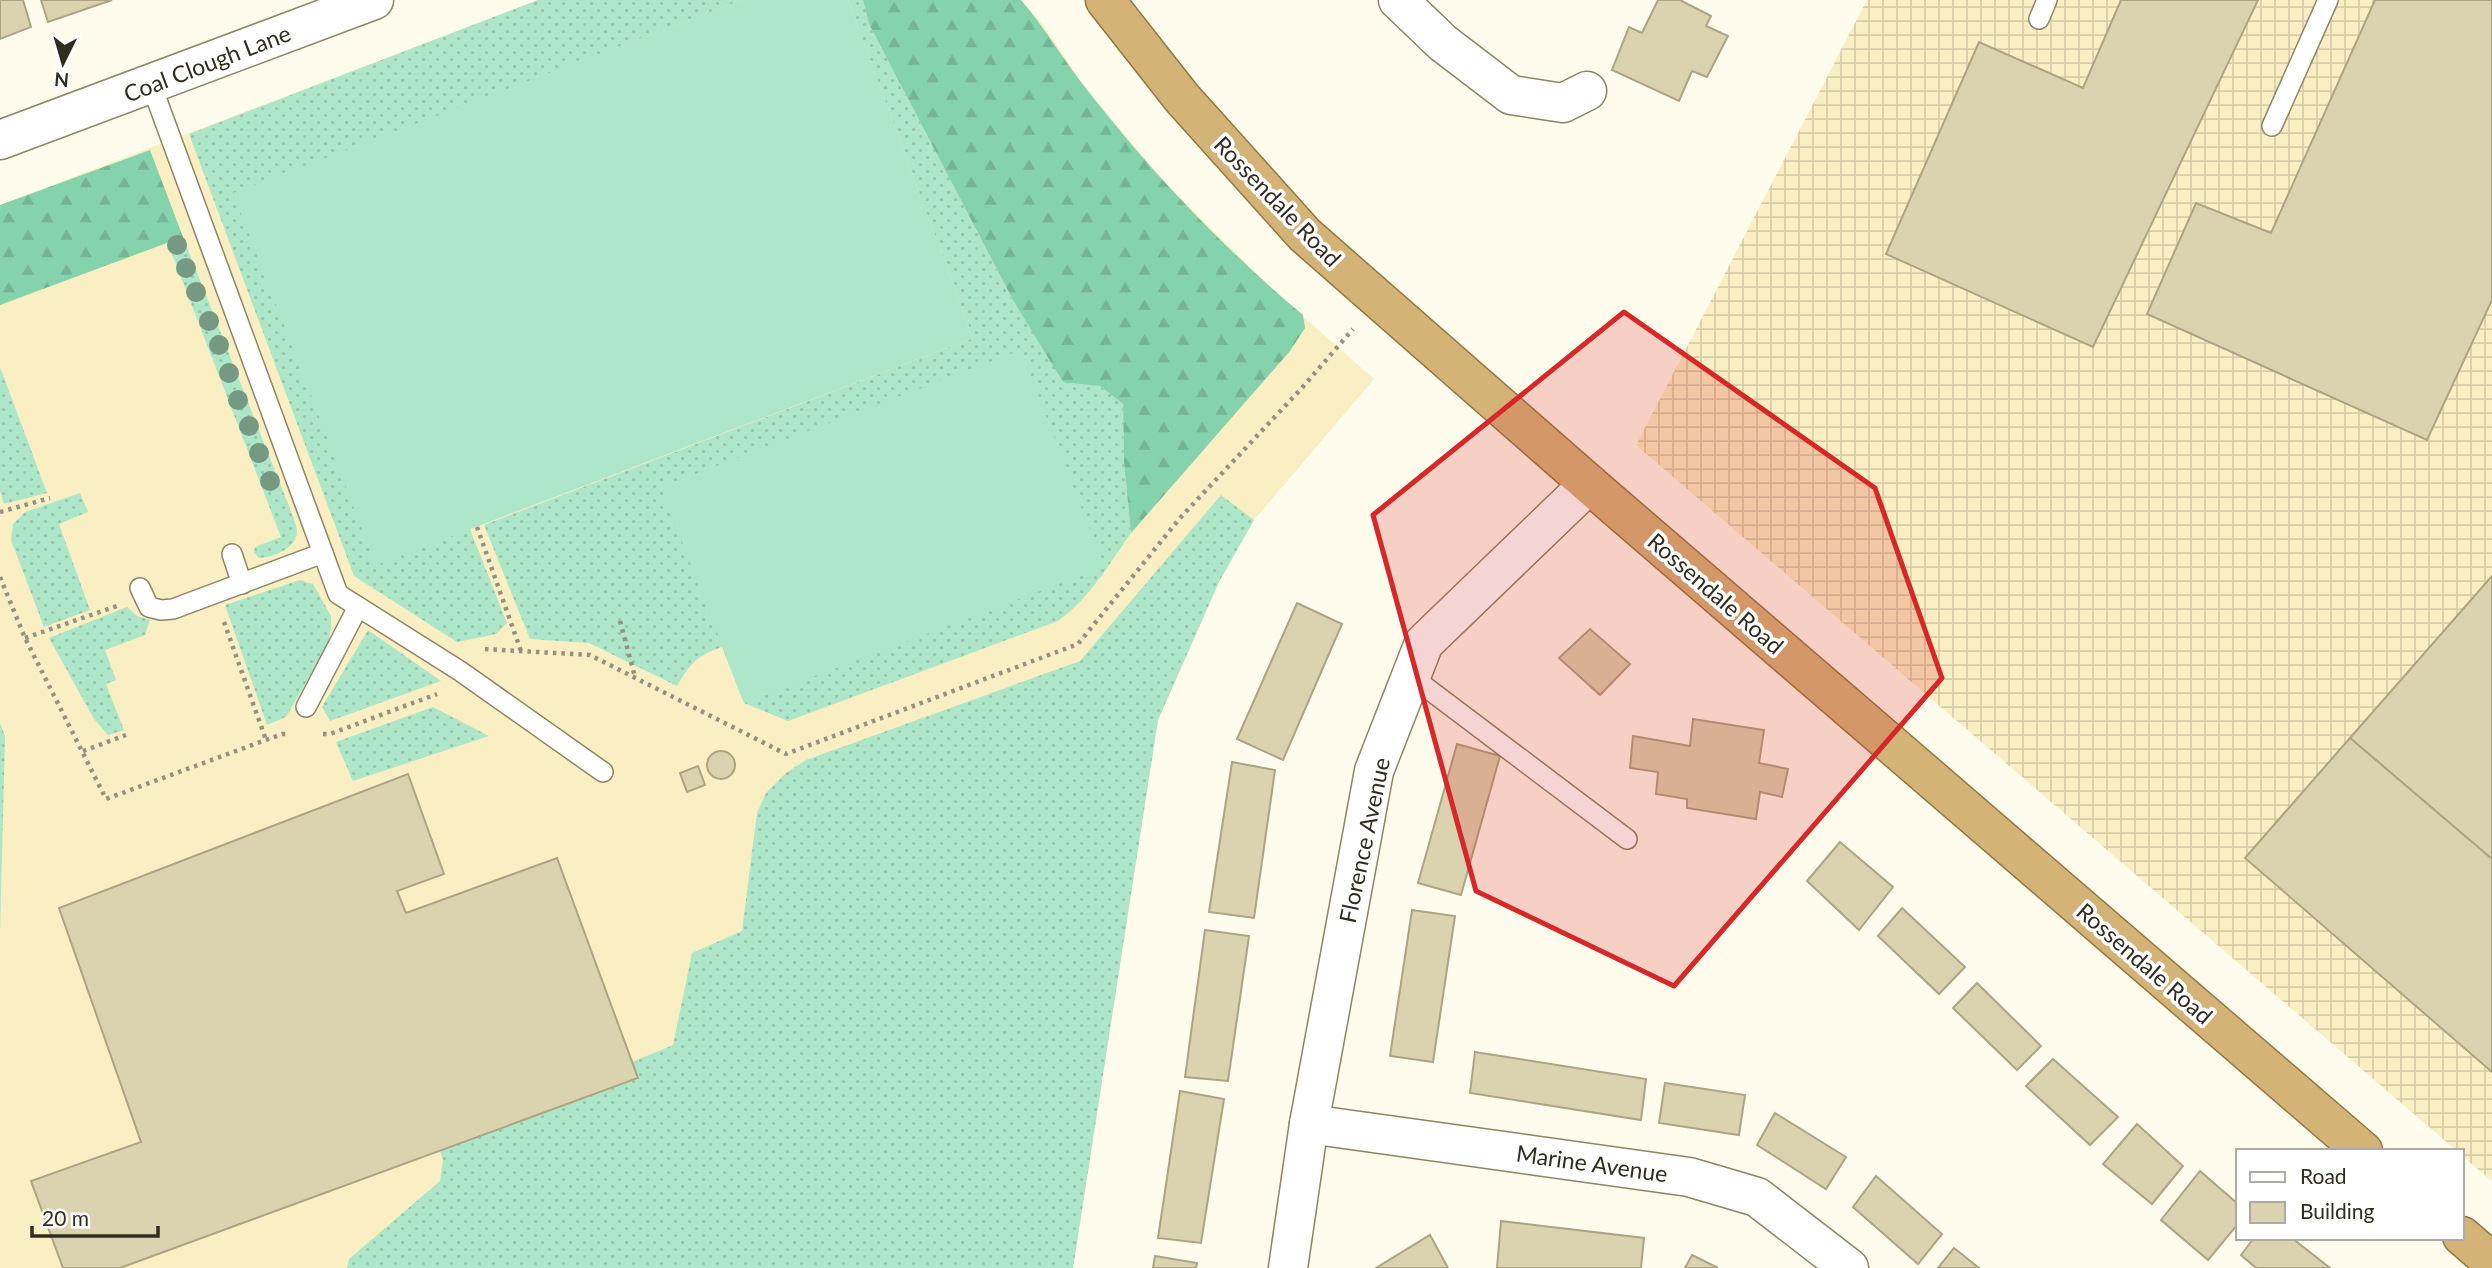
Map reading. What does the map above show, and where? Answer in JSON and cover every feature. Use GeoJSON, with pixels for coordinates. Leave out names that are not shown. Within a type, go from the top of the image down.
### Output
{"type":"FeatureCollection","features":[{"type":"Feature","properties":{"kind":"highway","name":"Rossendale Road"},"geometry":{"type":"LineString","coordinates":[[1105,0],[1182,98],[1305,235],[1589,484],[2361,1149]]}},
{"type":"Feature","properties":{"kind":"highway"},"geometry":{"type":"LineString","coordinates":[[2464,1239],[2492,1262]]}},
{"type":"Feature","properties":{"kind":"street","name":"Coal Clough Lane"},"geometry":{"type":"LineString","coordinates":[[0,140],[374,0]]}},
{"type":"Feature","properties":{"kind":"street"},"geometry":{"type":"LineString","coordinates":[[1398,0],[1443,43],[1511,95],[1563,103],[1587,91]]}},
{"type":"Feature","properties":{"kind":"street","name":"Florence Avenue"},"geometry":{"type":"LineString","coordinates":[[1288,1268],[1309,1124],[1374,771],[1424,643],[1589,484]]}},
{"type":"Feature","properties":{"kind":"street","name":"Marine Avenue"},"geometry":{"type":"LineString","coordinates":[[1309,1124],[1689,1177],[1757,1197],[1849,1268]]}},
{"type":"Feature","properties":{"kind":"lane"},"geometry":{"type":"LineString","coordinates":[[2039,19],[2047,0]]}},
{"type":"Feature","properties":{"kind":"lane"},"geometry":{"type":"LineString","coordinates":[[2272,126],[2328,0]]}},
{"type":"Feature","properties":{"kind":"lane"},"geometry":{"type":"LineString","coordinates":[[151,84],[338,594],[460,671],[603,772]]}},
{"type":"Feature","properties":{"kind":"lane"},"geometry":{"type":"LineString","coordinates":[[142,592],[149,607],[173,609],[323,553]]}},
{"type":"Feature","properties":{"kind":"lane"},"geometry":{"type":"LineString","coordinates":[[232,554],[242,584]]}},
{"type":"Feature","properties":{"kind":"lane"},"geometry":{"type":"LineString","coordinates":[[306,707],[358,607]]}},
{"type":"Feature","properties":{"kind":"lane"},"geometry":{"type":"LineString","coordinates":[[1412,676],[1627,839]]}},
{"type":"Feature","properties":{"kind":"path"},"geometry":{"type":"LineString","coordinates":[[475,648],[590,655],[786,754],[1078,644],[1180,518],[1301,389],[1379,300]]}},
{"type":"Feature","properties":{"kind":"path"},"geometry":{"type":"LineString","coordinates":[[0,512],[50,498]]}},
{"type":"Feature","properties":{"kind":"path"},"geometry":{"type":"LineString","coordinates":[[477,527],[521,651]]}},
{"type":"Feature","properties":{"kind":"path"},"geometry":{"type":"LineString","coordinates":[[0,577],[25,638],[106,799],[282,734],[294,734]]}},
{"type":"Feature","properties":{"kind":"path"},"geometry":{"type":"LineString","coordinates":[[25,638],[142,592]]}},
{"type":"Feature","properties":{"kind":"path"},"geometry":{"type":"LineString","coordinates":[[214,594],[266,740]]}},
{"type":"Feature","properties":{"kind":"path"},"geometry":{"type":"LineString","coordinates":[[620,621],[635,678]]}},
{"type":"Feature","properties":{"kind":"path"},"geometry":{"type":"LineString","coordinates":[[318,734],[330,734],[447,690]]}},
{"type":"Feature","properties":{"kind":"path"},"geometry":{"type":"LineString","coordinates":[[83,751],[126,735]]}},
{"type":"Feature","properties":{"kind":"highlighted area"},"geometry":{"type":"Polygon","coordinates":[[[1624,312],[1875,488],[1942,678],[1674,986],[1476,891],[1373,515],[1624,312]]]}},
{"type":"Feature","properties":{"kind":"shaded area"},"geometry":{"type":"Polygon","coordinates":[[[538,0],[1021,0],[1044,26],[1086,89],[1167,185],[1273,290],[1374,379],[1254,520],[1219,582],[1158,720],[1073,1268],[0,1268],[0,205],[538,0]]]}},
{"type":"Feature","properties":{"kind":"shaded area"},"geometry":{"type":"Polygon","coordinates":[[[1867,0],[2492,0],[2492,1181],[2464,1158],[2464,1149],[2455,1149],[1636,445],[1867,0]]]}},
{"type":"Feature","properties":{"kind":"green space"},"geometry":{"type":"Polygon","coordinates":[[[538,0],[742,0],[234,193],[377,564],[470,529],[507,623],[496,634],[457,642],[354,576],[189,134],[538,0]]]}},
{"type":"Feature","properties":{"kind":"green space"},"geometry":{"type":"Polygon","coordinates":[[[742,0],[848,0],[973,338],[376,565],[233,193],[742,0]]]}},
{"type":"Feature","properties":{"kind":"green space"},"geometry":{"type":"Polygon","coordinates":[[[848,0],[863,0],[869,24],[1014,302],[1063,381],[1100,386],[1123,404],[1124,462],[1131,533],[1080,602],[1058,621],[788,721],[744,703],[722,647],[695,661],[677,686],[589,643],[530,639],[484,525],[973,338],[848,0]]]}},
{"type":"Feature","properties":{"kind":"green space"},"geometry":{"type":"Polygon","coordinates":[[[863,0],[1021,0],[1088,91],[1137,151],[1245,264],[1303,315],[1305,328],[1290,351],[1131,533],[1124,462],[1123,404],[1100,386],[1063,382],[1014,302],[869,24],[863,0]]]}},
{"type":"Feature","properties":{"kind":"green space"},"geometry":{"type":"Polygon","coordinates":[[[150,150],[183,237],[0,305],[0,205],[150,150]]]}},
{"type":"Feature","properties":{"kind":"green space"},"geometry":{"type":"Polygon","coordinates":[[[183,237],[296,525],[296,538],[293,543],[271,556],[259,558],[254,552],[255,547],[281,537],[167,241],[183,237]]]}},
{"type":"Feature","properties":{"kind":"green space"},"geometry":{"type":"Polygon","coordinates":[[[1021,350],[1104,567],[744,703],[661,487],[1021,350]]]}},
{"type":"Feature","properties":{"kind":"green space"},"geometry":{"type":"Polygon","coordinates":[[[0,367],[47,493],[4,504],[0,491],[0,367]]]}},
{"type":"Feature","properties":{"kind":"green space"},"geometry":{"type":"Polygon","coordinates":[[[80,493],[88,512],[59,524],[90,610],[44,627],[11,540],[13,524],[25,512],[80,493]]]}},
{"type":"Feature","properties":{"kind":"green space"},"geometry":{"type":"Polygon","coordinates":[[[1221,495],[1254,520],[1219,582],[1158,720],[1073,1268],[347,1268],[349,1259],[440,1181],[443,1160],[440,1151],[638,1079],[632,1062],[673,1045],[692,953],[742,931],[757,813],[766,793],[786,773],[806,760],[1080,661],[1221,495]]]}},
{"type":"Feature","properties":{"kind":"green space"},"geometry":{"type":"Polygon","coordinates":[[[300,580],[313,584],[331,616],[331,629],[327,646],[286,717],[267,725],[225,605],[300,580]]]}},
{"type":"Feature","properties":{"kind":"green space"},"geometry":{"type":"Polygon","coordinates":[[[127,607],[137,616],[150,620],[145,635],[105,650],[116,680],[106,684],[124,730],[108,735],[94,719],[49,638],[127,607]]]}},
{"type":"Feature","properties":{"kind":"green space"},"geometry":{"type":"Polygon","coordinates":[[[368,630],[441,681],[330,721],[322,707],[368,630]]]}},
{"type":"Feature","properties":{"kind":"green space"},"geometry":{"type":"Polygon","coordinates":[[[433,707],[489,736],[353,781],[336,742],[433,707]]]}},
{"type":"Feature","properties":{"kind":"green space"},"geometry":{"type":"Polygon","coordinates":[[[0,723],[5,736],[0,934],[0,723]]]}},
{"type":"Feature","properties":{"kind":"building"},"geometry":{"type":"Polygon","coordinates":[[[0,0],[23,0],[31,27],[0,39],[0,0]]]}},
{"type":"Feature","properties":{"kind":"building"},"geometry":{"type":"Polygon","coordinates":[[[41,0],[112,0],[48,22],[41,0]]]}},
{"type":"Feature","properties":{"kind":"building"},"geometry":{"type":"Polygon","coordinates":[[[1658,0],[1680,0],[1711,16],[1706,26],[1728,36],[1707,77],[1692,71],[1679,101],[1612,70],[1629,27],[1642,33],[1658,0]]]}},
{"type":"Feature","properties":{"kind":"building"},"geometry":{"type":"Polygon","coordinates":[[[2121,0],[2258,0],[2093,347],[1886,254],[1979,42],[2083,88],[2121,0]]]}},
{"type":"Feature","properties":{"kind":"building"},"geometry":{"type":"Polygon","coordinates":[[[2375,0],[2492,0],[2492,300],[2427,440],[2147,314],[2196,203],[2271,233],[2375,0]]]}},
{"type":"Feature","properties":{"kind":"building"},"geometry":{"type":"Polygon","coordinates":[[[2492,576],[2492,859],[2350,738],[2492,576]]]}},
{"type":"Feature","properties":{"kind":"building"},"geometry":{"type":"Polygon","coordinates":[[[1297,603],[1342,624],[1283,760],[1237,739],[1297,603]]]}},
{"type":"Feature","properties":{"kind":"building"},"geometry":{"type":"Polygon","coordinates":[[[1590,629],[1630,664],[1600,695],[1559,658],[1590,629]]]}},
{"type":"Feature","properties":{"kind":"building"},"geometry":{"type":"Polygon","coordinates":[[[1693,719],[1764,730],[1759,763],[1788,769],[1782,797],[1760,792],[1756,819],[1687,808],[1687,799],[1656,794],[1658,772],[1630,768],[1633,736],[1690,746],[1693,719]]]}},
{"type":"Feature","properties":{"kind":"building"},"geometry":{"type":"Polygon","coordinates":[[[2350,738],[2492,859],[2492,1072],[2245,858],[2350,738]]]}},
{"type":"Feature","properties":{"kind":"building"},"geometry":{"type":"Polygon","coordinates":[[[1457,744],[1500,756],[1461,895],[1418,883],[1457,744]]]}},
{"type":"Feature","properties":{"kind":"building"},"geometry":{"type":"Polygon","coordinates":[[[721,751],[731,755],[735,765],[731,775],[721,779],[711,775],[707,765],[711,755],[721,751]]]}},
{"type":"Feature","properties":{"kind":"building"},"geometry":{"type":"Polygon","coordinates":[[[1232,762],[1275,770],[1254,918],[1209,912],[1232,762]]]}},
{"type":"Feature","properties":{"kind":"building"},"geometry":{"type":"Polygon","coordinates":[[[698,766],[705,785],[687,792],[680,773],[698,766]]]}},
{"type":"Feature","properties":{"kind":"building"},"geometry":{"type":"Polygon","coordinates":[[[408,774],[444,874],[397,891],[406,913],[557,858],[638,1078],[120,1268],[63,1268],[31,1181],[141,1142],[59,908],[408,774]]]}},
{"type":"Feature","properties":{"kind":"building"},"geometry":{"type":"Polygon","coordinates":[[[1840,842],[1893,887],[1859,930],[1807,881],[1840,842]]]}},
{"type":"Feature","properties":{"kind":"building"},"geometry":{"type":"Polygon","coordinates":[[[1902,908],[1965,967],[1939,994],[1878,936],[1902,908]]]}},
{"type":"Feature","properties":{"kind":"building"},"geometry":{"type":"Polygon","coordinates":[[[1412,910],[1455,916],[1433,1062],[1390,1056],[1412,910]]]}},
{"type":"Feature","properties":{"kind":"building"},"geometry":{"type":"Polygon","coordinates":[[[1205,930],[1249,936],[1228,1081],[1185,1077],[1205,930]]]}},
{"type":"Feature","properties":{"kind":"building"},"geometry":{"type":"Polygon","coordinates":[[[1977,983],[2041,1046],[2017,1070],[1953,1008],[1977,983]]]}},
{"type":"Feature","properties":{"kind":"building"},"geometry":{"type":"Polygon","coordinates":[[[1475,1052],[1646,1079],[1641,1120],[1470,1093],[1475,1052]]]}},
{"type":"Feature","properties":{"kind":"building"},"geometry":{"type":"Polygon","coordinates":[[[2053,1059],[2118,1117],[2090,1145],[2026,1086],[2053,1059]]]}},
{"type":"Feature","properties":{"kind":"building"},"geometry":{"type":"Polygon","coordinates":[[[1665,1083],[1745,1095],[1739,1135],[1659,1123],[1665,1083]]]}},
{"type":"Feature","properties":{"kind":"building"},"geometry":{"type":"Polygon","coordinates":[[[1180,1091],[1224,1099],[1201,1243],[1158,1238],[1180,1091]]]}},
{"type":"Feature","properties":{"kind":"building"},"geometry":{"type":"Polygon","coordinates":[[[1775,1113],[1846,1157],[1826,1189],[1757,1145],[1775,1113]]]}},
{"type":"Feature","properties":{"kind":"building"},"geometry":{"type":"Polygon","coordinates":[[[2137,1124],[2183,1166],[2152,1204],[2103,1164],[2137,1124]]]}},
{"type":"Feature","properties":{"kind":"building"},"geometry":{"type":"Polygon","coordinates":[[[2200,1171],[2236,1202],[2236,1226],[2208,1260],[2161,1220],[2200,1171]]]}},
{"type":"Feature","properties":{"kind":"building"},"geometry":{"type":"Polygon","coordinates":[[[1876,1176],[1942,1234],[1918,1264],[1853,1207],[1876,1176]]]}},
{"type":"Feature","properties":{"kind":"building"},"geometry":{"type":"Polygon","coordinates":[[[1501,1221],[1644,1238],[1641,1268],[1497,1268],[1501,1221]]]}},
{"type":"Feature","properties":{"kind":"building"},"geometry":{"type":"Polygon","coordinates":[[[1430,1235],[1448,1268],[1376,1268],[1430,1235]]]}},
{"type":"Feature","properties":{"kind":"building"},"geometry":{"type":"Polygon","coordinates":[[[2252,1240],[2295,1240],[2330,1268],[2256,1268],[2241,1255],[2252,1240]]]}},
{"type":"Feature","properties":{"kind":"building"},"geometry":{"type":"Polygon","coordinates":[[[1954,1248],[1979,1268],[1938,1268],[1954,1248]]]}},
{"type":"Feature","properties":{"kind":"building"},"geometry":{"type":"Polygon","coordinates":[[[1692,1255],[1718,1268],[1685,1268],[1692,1255]]]}},
{"type":"Feature","properties":{"kind":"building"},"geometry":{"type":"Polygon","coordinates":[[[1155,1256],[1197,1263],[1196,1268],[1153,1268],[1155,1256]]]}}]}
